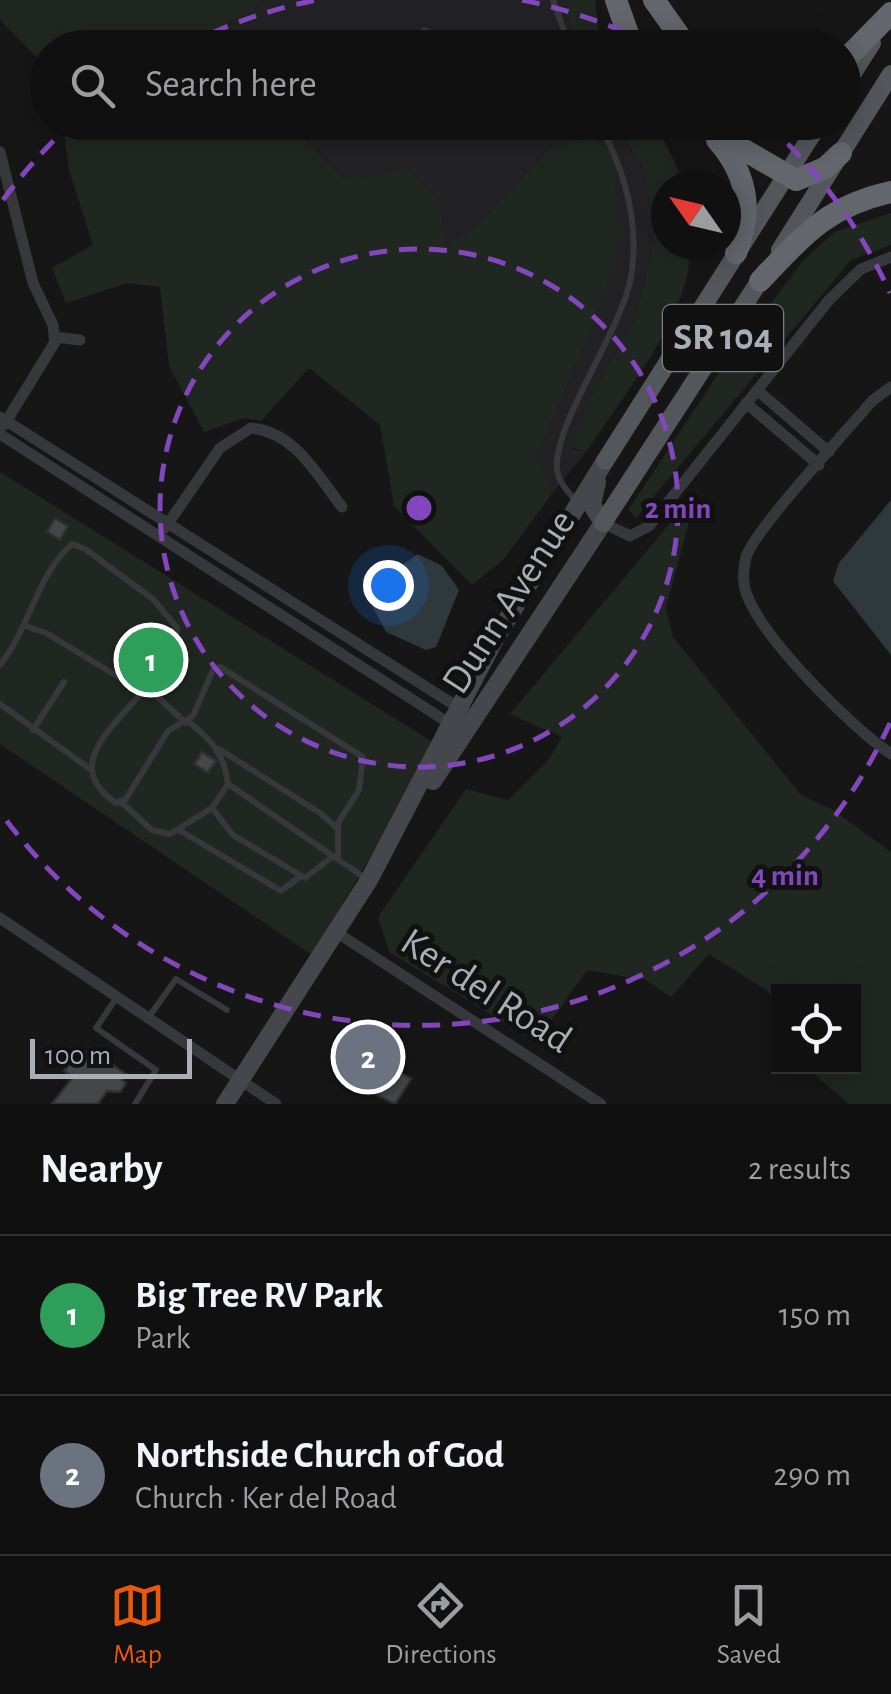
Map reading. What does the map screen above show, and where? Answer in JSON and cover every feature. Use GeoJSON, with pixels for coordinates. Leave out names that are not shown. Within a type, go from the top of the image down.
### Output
{"type":"FeatureCollection","features":[{"type":"Feature","properties":{"kind":"highway"},"geometry":{"type":"LineString","coordinates":[[616,0],[627,30]]}},
{"type":"Feature","properties":{"kind":"highway"},"geometry":{"type":"LineString","coordinates":[[654,0],[675,30]]}},
{"type":"Feature","properties":{"kind":"highway"},"geometry":{"type":"LineString","coordinates":[[861,44],[891,13]]}},
{"type":"Feature","properties":{"kind":"highway"},"geometry":{"type":"LineString","coordinates":[[716,140],[732,157],[737,170]]}},
{"type":"Feature","properties":{"kind":"highway"},"geometry":{"type":"LineString","coordinates":[[724,140],[785,177],[813,175],[841,153]]}},
{"type":"Feature","properties":{"kind":"highway"},"geometry":{"type":"LineString","coordinates":[[741,179],[747,217],[741,237]]}},
{"type":"Feature","properties":{"kind":"highway"},"geometry":{"type":"LineString","coordinates":[[760,282],[827,214],[891,192]]}},
{"type":"Feature","properties":{"kind":"main road"},"geometry":{"type":"LineString","coordinates":[[861,60],[891,13]]}},
{"type":"Feature","properties":{"kind":"main road","name":"Dunn Avenue"},"geometry":{"type":"LineString","coordinates":[[861,121],[891,74]]}},
{"type":"Feature","properties":{"kind":"main road","name":"Dunn Avenue"},"geometry":{"type":"LineString","coordinates":[[741,246],[809,140]]}},
{"type":"Feature","properties":{"kind":"main road","name":"Dunn Avenue"},"geometry":{"type":"LineString","coordinates":[[463,721],[582,555],[849,140]]}},
{"type":"Feature","properties":{"kind":"main road","name":"Dunn Avenue"},"geometry":{"type":"LineString","coordinates":[[225,1104],[373,873],[463,721],[578,503],[732,260]]}},
{"type":"Feature","properties":{"kind":"main road"},"geometry":{"type":"LineString","coordinates":[[603,522],[592,505],[605,461]]}},
{"type":"Feature","properties":{"kind":"main road"},"geometry":{"type":"LineString","coordinates":[[578,503],[582,555]]}},
{"type":"Feature","properties":{"kind":"street"},"geometry":{"type":"LineString","coordinates":[[0,152],[33,283],[53,324],[54,337],[49,356],[2,426]]}},
{"type":"Feature","properties":{"kind":"street"},"geometry":{"type":"LineString","coordinates":[[603,522],[630,536],[648,526],[847,280],[861,269],[891,257]]}},
{"type":"Feature","properties":{"kind":"street"},"geometry":{"type":"LineString","coordinates":[[54,337],[80,340]]}},
{"type":"Feature","properties":{"kind":"street"},"geometry":{"type":"LineString","coordinates":[[891,388],[872,402],[748,552],[742,574],[748,597],[801,668],[858,730],[891,754]]}},
{"type":"Feature","properties":{"kind":"street"},"geometry":{"type":"LineString","coordinates":[[756,390],[830,452]]}},
{"type":"Feature","properties":{"kind":"street"},"geometry":{"type":"LineString","coordinates":[[746,403],[819,465]]}},
{"type":"Feature","properties":{"kind":"street"},"geometry":{"type":"LineString","coordinates":[[2,426],[168,524],[463,721]]}},
{"type":"Feature","properties":{"kind":"street"},"geometry":{"type":"LineString","coordinates":[[2,426],[160,537],[463,721]]}},
{"type":"Feature","properties":{"kind":"street"},"geometry":{"type":"LineString","coordinates":[[160,537],[220,448],[251,428],[275,432],[294,446],[342,507]]}},
{"type":"Feature","properties":{"kind":"street"},"geometry":{"type":"LineString","coordinates":[[0,918],[276,1104]]}},
{"type":"Feature","properties":{"kind":"street","name":"Ker del Road"},"geometry":{"type":"LineString","coordinates":[[336,932],[601,1104]]}},
{"type":"Feature","properties":{"kind":"lane"},"geometry":{"type":"LineString","coordinates":[[553,0],[564,30]]}},
{"type":"Feature","properties":{"kind":"lane"},"geometry":{"type":"LineString","coordinates":[[578,503],[557,475],[557,462],[582,393],[624,305],[634,247],[624,173],[607,140]]}},
{"type":"Feature","properties":{"kind":"lane"},"geometry":{"type":"LineString","coordinates":[[0,665],[26,626],[60,554],[72,544],[85,548],[153,599],[177,628],[176,639],[147,691],[95,744],[91,770]]}},
{"type":"Feature","properties":{"kind":"lane"},"geometry":{"type":"LineString","coordinates":[[26,626],[46,633],[147,691],[219,749],[320,813],[337,829]]}},
{"type":"Feature","properties":{"kind":"lane"},"geometry":{"type":"LineString","coordinates":[[120,802],[168,731],[187,722],[213,670],[220,667],[358,750],[364,763],[364,777],[337,829],[336,858]]}},
{"type":"Feature","properties":{"kind":"lane"},"geometry":{"type":"LineString","coordinates":[[33,730],[64,682]]}},
{"type":"Feature","properties":{"kind":"lane"},"geometry":{"type":"LineString","coordinates":[[0,704],[91,770],[102,793],[120,802],[152,830],[170,834],[180,830],[212,808],[228,784]]}},
{"type":"Feature","properties":{"kind":"lane"},"geometry":{"type":"LineString","coordinates":[[219,749],[228,784],[336,858],[373,873]]}},
{"type":"Feature","properties":{"kind":"lane"},"geometry":{"type":"LineString","coordinates":[[212,808],[232,835],[305,878],[336,858]]}},
{"type":"Feature","properties":{"kind":"lane"},"geometry":{"type":"LineString","coordinates":[[180,830],[281,891],[301,876]]}},
{"type":"Feature","properties":{"kind":"lane"},"geometry":{"type":"LineString","coordinates":[[148,1018],[176,979],[226,1010]]}},
{"type":"Feature","properties":{"kind":"lane"},"geometry":{"type":"LineString","coordinates":[[117,997],[96,1028],[156,1070],[135,1104]]}},
{"type":"Feature","properties":{"kind":"shaded area"},"geometry":{"type":"Polygon","coordinates":[[[0,0],[259,0],[254,12],[226,24],[223,30],[30,30],[30,51],[0,20],[0,0]]]}},
{"type":"Feature","properties":{"kind":"shaded area"},"geometry":{"type":"Polygon","coordinates":[[[259,0],[566,0],[572,30],[223,30],[226,24],[254,12],[259,0]]]}},
{"type":"Feature","properties":{"kind":"shaded area"},"geometry":{"type":"Polygon","coordinates":[[[566,0],[595,0],[599,30],[572,30],[566,0]]]}},
{"type":"Feature","properties":{"kind":"shaded area"},"geometry":{"type":"Polygon","coordinates":[[[65,140],[305,140],[346,180],[407,169],[438,199],[447,244],[474,229],[548,149],[597,140],[611,153],[621,235],[602,303],[538,454],[551,495],[504,559],[472,585],[394,506],[380,425],[309,368],[261,421],[244,418],[204,432],[169,366],[160,287],[127,283],[66,303],[52,268],[93,245],[69,170],[65,140]]]}},
{"type":"Feature","properties":{"kind":"shaded area"},"geometry":{"type":"Polygon","coordinates":[[[305,140],[626,140],[645,172],[651,252],[636,317],[592,395],[573,449],[587,451],[551,495],[538,454],[602,303],[548,149],[474,229],[447,244],[438,199],[346,180],[305,140]]]}},
{"type":"Feature","properties":{"kind":"shaded area"},"geometry":{"type":"Polygon","coordinates":[[[626,140],[664,140],[678,170],[651,170],[651,217],[645,172],[626,140]]]}},
{"type":"Feature","properties":{"kind":"shaded area"},"geometry":{"type":"Polygon","coordinates":[[[891,213],[891,245],[851,260],[636,518],[629,509],[716,377],[802,262],[834,232],[891,213]]]}},
{"type":"Feature","properties":{"kind":"shaded area"},"geometry":{"type":"Polygon","coordinates":[[[651,252],[651,260],[689,260],[681,297],[653,353],[587,451],[572,448],[592,395],[636,317],[651,252]]]}},
{"type":"Feature","properties":{"kind":"shaded area"},"geometry":{"type":"Polygon","coordinates":[[[0,472],[431,741],[396,814],[312,955],[0,744],[0,472]]]}},
{"type":"Feature","properties":{"kind":"shaded area"},"geometry":{"type":"Polygon","coordinates":[[[697,491],[666,608],[673,637],[801,795],[833,810],[891,852],[891,1104],[849,1104],[814,1074],[861,1074],[861,984],[771,984],[771,998],[769,992],[709,954],[671,997],[646,980],[587,970],[536,1042],[389,952],[378,917],[466,789],[508,800],[549,759],[562,737],[510,714],[697,491]]]}},
{"type":"Feature","properties":{"kind":"shaded area"},"geometry":{"type":"Polygon","coordinates":[[[891,500],[891,655],[833,581],[839,563],[891,500]]]}},
{"type":"Feature","properties":{"kind":"shaded area"},"geometry":{"type":"Polygon","coordinates":[[[418,554],[442,566],[459,590],[436,647],[426,650],[386,632],[369,600],[379,581],[418,554]]]}},
{"type":"Feature","properties":{"kind":"building"},"geometry":{"type":"Polygon","coordinates":[[[55,518],[68,526],[60,540],[47,532],[55,518]]]}},
{"type":"Feature","properties":{"kind":"building"},"geometry":{"type":"Polygon","coordinates":[[[202,752],[216,761],[208,773],[194,764],[202,752]]]}},
{"type":"Feature","properties":{"kind":"building"},"geometry":{"type":"Polygon","coordinates":[[[343,1033],[369,1050],[378,1036],[397,1048],[370,1090],[348,1076],[355,1064],[332,1049],[343,1033]]]}},
{"type":"Feature","properties":{"kind":"building"},"geometry":{"type":"Polygon","coordinates":[[[89,1049],[126,1074],[120,1092],[107,1091],[98,1104],[52,1104],[73,1077],[64,1071],[72,1059],[79,1064],[89,1049]]]}},
{"type":"Feature","properties":{"kind":"building"},"geometry":{"type":"Polygon","coordinates":[[[390,1066],[411,1079],[395,1104],[373,1093],[390,1066]]]}},
{"type":"Feature","properties":{"kind":"place","name":"Big Tree RV Park"},"geometry":{"type":"Point","coordinates":[151,660]}},
{"type":"Feature","properties":{"kind":"place","name":"Northside Church of God"},"geometry":{"type":"Point","coordinates":[368,1057]}}]}
